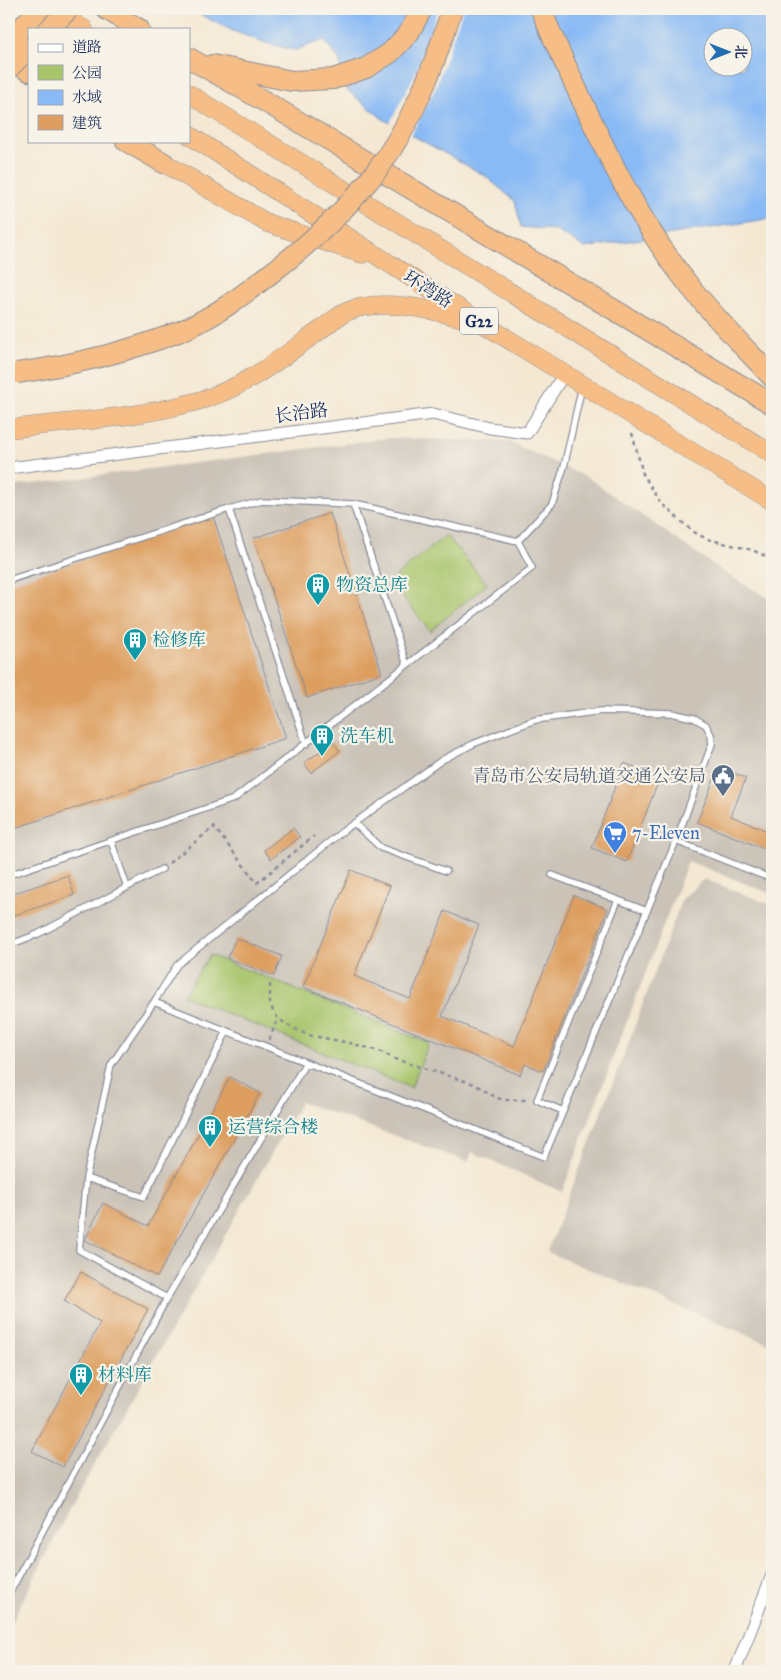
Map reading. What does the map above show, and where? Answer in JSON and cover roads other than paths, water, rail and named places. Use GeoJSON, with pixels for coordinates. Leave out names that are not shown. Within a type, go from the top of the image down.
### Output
{"type":"FeatureCollection","features":[{"type":"Feature","properties":{"kind":"highway"},"geometry":{"type":"LineString","coordinates":[[9,42],[39,9]]}},
{"type":"Feature","properties":{"kind":"highway"},"geometry":{"type":"LineString","coordinates":[[51,9],[82,28]]}},
{"type":"Feature","properties":{"kind":"highway"},"geometry":{"type":"LineString","coordinates":[[50,28],[69,9]]}},
{"type":"Feature","properties":{"kind":"highway"},"geometry":{"type":"LineString","coordinates":[[106,9],[137,28]]}},
{"type":"Feature","properties":{"kind":"highway"},"geometry":{"type":"LineString","coordinates":[[190,59],[292,81],[333,79],[366,68],[390,52],[408,33],[422,9]]}},
{"type":"Feature","properties":{"kind":"highway"},"geometry":{"type":"LineString","coordinates":[[13,374],[64,366],[121,352],[182,330],[224,309],[290,259],[347,205],[372,177],[398,138],[421,95],[440,49],[452,9]]}},
{"type":"Feature","properties":{"kind":"highway"},"geometry":{"type":"LineString","coordinates":[[541,9],[611,160],[648,226],[688,283],[726,328],[772,377]]}},
{"type":"Feature","properties":{"kind":"highway"},"geometry":{"type":"LineString","coordinates":[[9,23],[28,33]]}},
{"type":"Feature","properties":{"kind":"highway"},"geometry":{"type":"LineString","coordinates":[[9,68],[28,49]]}},
{"type":"Feature","properties":{"kind":"highway"},"geometry":{"type":"LineString","coordinates":[[9,59],[28,71]]}},
{"type":"Feature","properties":{"kind":"highway"},"geometry":{"type":"LineString","coordinates":[[190,59],[264,101],[772,404]]}},
{"type":"Feature","properties":{"kind":"highway","name":"G22"},"geometry":{"type":"LineString","coordinates":[[190,95],[772,454]]}},
{"type":"Feature","properties":{"kind":"highway","name":"环湾路"},"geometry":{"type":"LineString","coordinates":[[190,135],[485,325],[772,501]]}},
{"type":"Feature","properties":{"kind":"highway"},"geometry":{"type":"LineString","coordinates":[[128,142],[266,224],[384,261]]}},
{"type":"Feature","properties":{"kind":"highway"},"geometry":{"type":"LineString","coordinates":[[13,428],[139,414],[208,398],[258,374],[346,312],[374,304],[401,306],[448,314],[485,325]]}},
{"type":"Feature","properties":{"kind":"street","name":"长治路"},"geometry":{"type":"LineString","coordinates":[[9,468],[433,414],[490,428],[527,433],[564,374]]}},
{"type":"Feature","properties":{"kind":"street"},"geometry":{"type":"LineString","coordinates":[[735,1671],[772,1575]]}},
{"type":"Feature","properties":{"kind":"lane"},"geometry":{"type":"LineString","coordinates":[[518,541],[552,504],[564,467],[582,385]]}},
{"type":"Feature","properties":{"kind":"lane"},"geometry":{"type":"LineString","coordinates":[[9,580],[262,500],[353,504],[518,541],[532,568],[234,799],[9,875]]}},
{"type":"Feature","properties":{"kind":"lane"},"geometry":{"type":"LineString","coordinates":[[353,504],[407,665]]}},
{"type":"Feature","properties":{"kind":"lane"},"geometry":{"type":"LineString","coordinates":[[229,509],[306,744]]}},
{"type":"Feature","properties":{"kind":"lane"},"geometry":{"type":"LineString","coordinates":[[154,1002],[544,1157],[676,841],[712,744],[711,734],[706,725],[694,718],[671,713],[601,711],[535,720],[474,744],[442,760],[354,824],[176,964],[154,1002],[111,1065],[86,1178],[79,1250],[167,1298]]}},
{"type":"Feature","properties":{"kind":"lane"},"geometry":{"type":"LineString","coordinates":[[354,824],[381,848],[446,871]]}},
{"type":"Feature","properties":{"kind":"lane"},"geometry":{"type":"LineString","coordinates":[[111,841],[126,887]]}},
{"type":"Feature","properties":{"kind":"lane"},"geometry":{"type":"LineString","coordinates":[[676,841],[772,880]]}},
{"type":"Feature","properties":{"kind":"lane"},"geometry":{"type":"LineString","coordinates":[[9,945],[38,934],[162,869]]}},
{"type":"Feature","properties":{"kind":"lane"},"geometry":{"type":"LineString","coordinates":[[552,875],[647,911]]}},
{"type":"Feature","properties":{"kind":"lane"},"geometry":{"type":"LineString","coordinates":[[563,1111],[537,1100],[618,900]]}},
{"type":"Feature","properties":{"kind":"lane"},"geometry":{"type":"LineString","coordinates":[[86,1178],[144,1197],[228,1031]]}},
{"type":"Feature","properties":{"kind":"lane"},"geometry":{"type":"LineString","coordinates":[[9,1594],[167,1298],[305,1064],[314,1065]]}},
{"type":"Feature","properties":{"kind":"water"},"geometry":{"type":"Polygon","coordinates":[[[189,9],[772,9],[772,218],[585,248],[555,230],[521,227],[515,201],[484,175],[383,119],[346,89],[339,59],[324,40],[295,50],[269,44],[233,31],[189,9]]]}},
{"type":"Feature","properties":{"kind":"place","name":"物资总库"},"geometry":{"type":"Point","coordinates":[318,606]}},
{"type":"Feature","properties":{"kind":"place","name":"检修库"},"geometry":{"type":"Point","coordinates":[135,661]}},
{"type":"Feature","properties":{"kind":"place","name":"洗车机"},"geometry":{"type":"Point","coordinates":[322,757]}},
{"type":"Feature","properties":{"kind":"place","name":"青岛市公安局轨道交通公安局"},"geometry":{"type":"Point","coordinates":[723,797]}},
{"type":"Feature","properties":{"kind":"place","name":"7-Eleven"},"geometry":{"type":"Point","coordinates":[615,854]}},
{"type":"Feature","properties":{"kind":"place","name":"运营综合楼"},"geometry":{"type":"Point","coordinates":[210,1148]}},
{"type":"Feature","properties":{"kind":"place","name":"材料库"},"geometry":{"type":"Point","coordinates":[81,1396]}}]}
